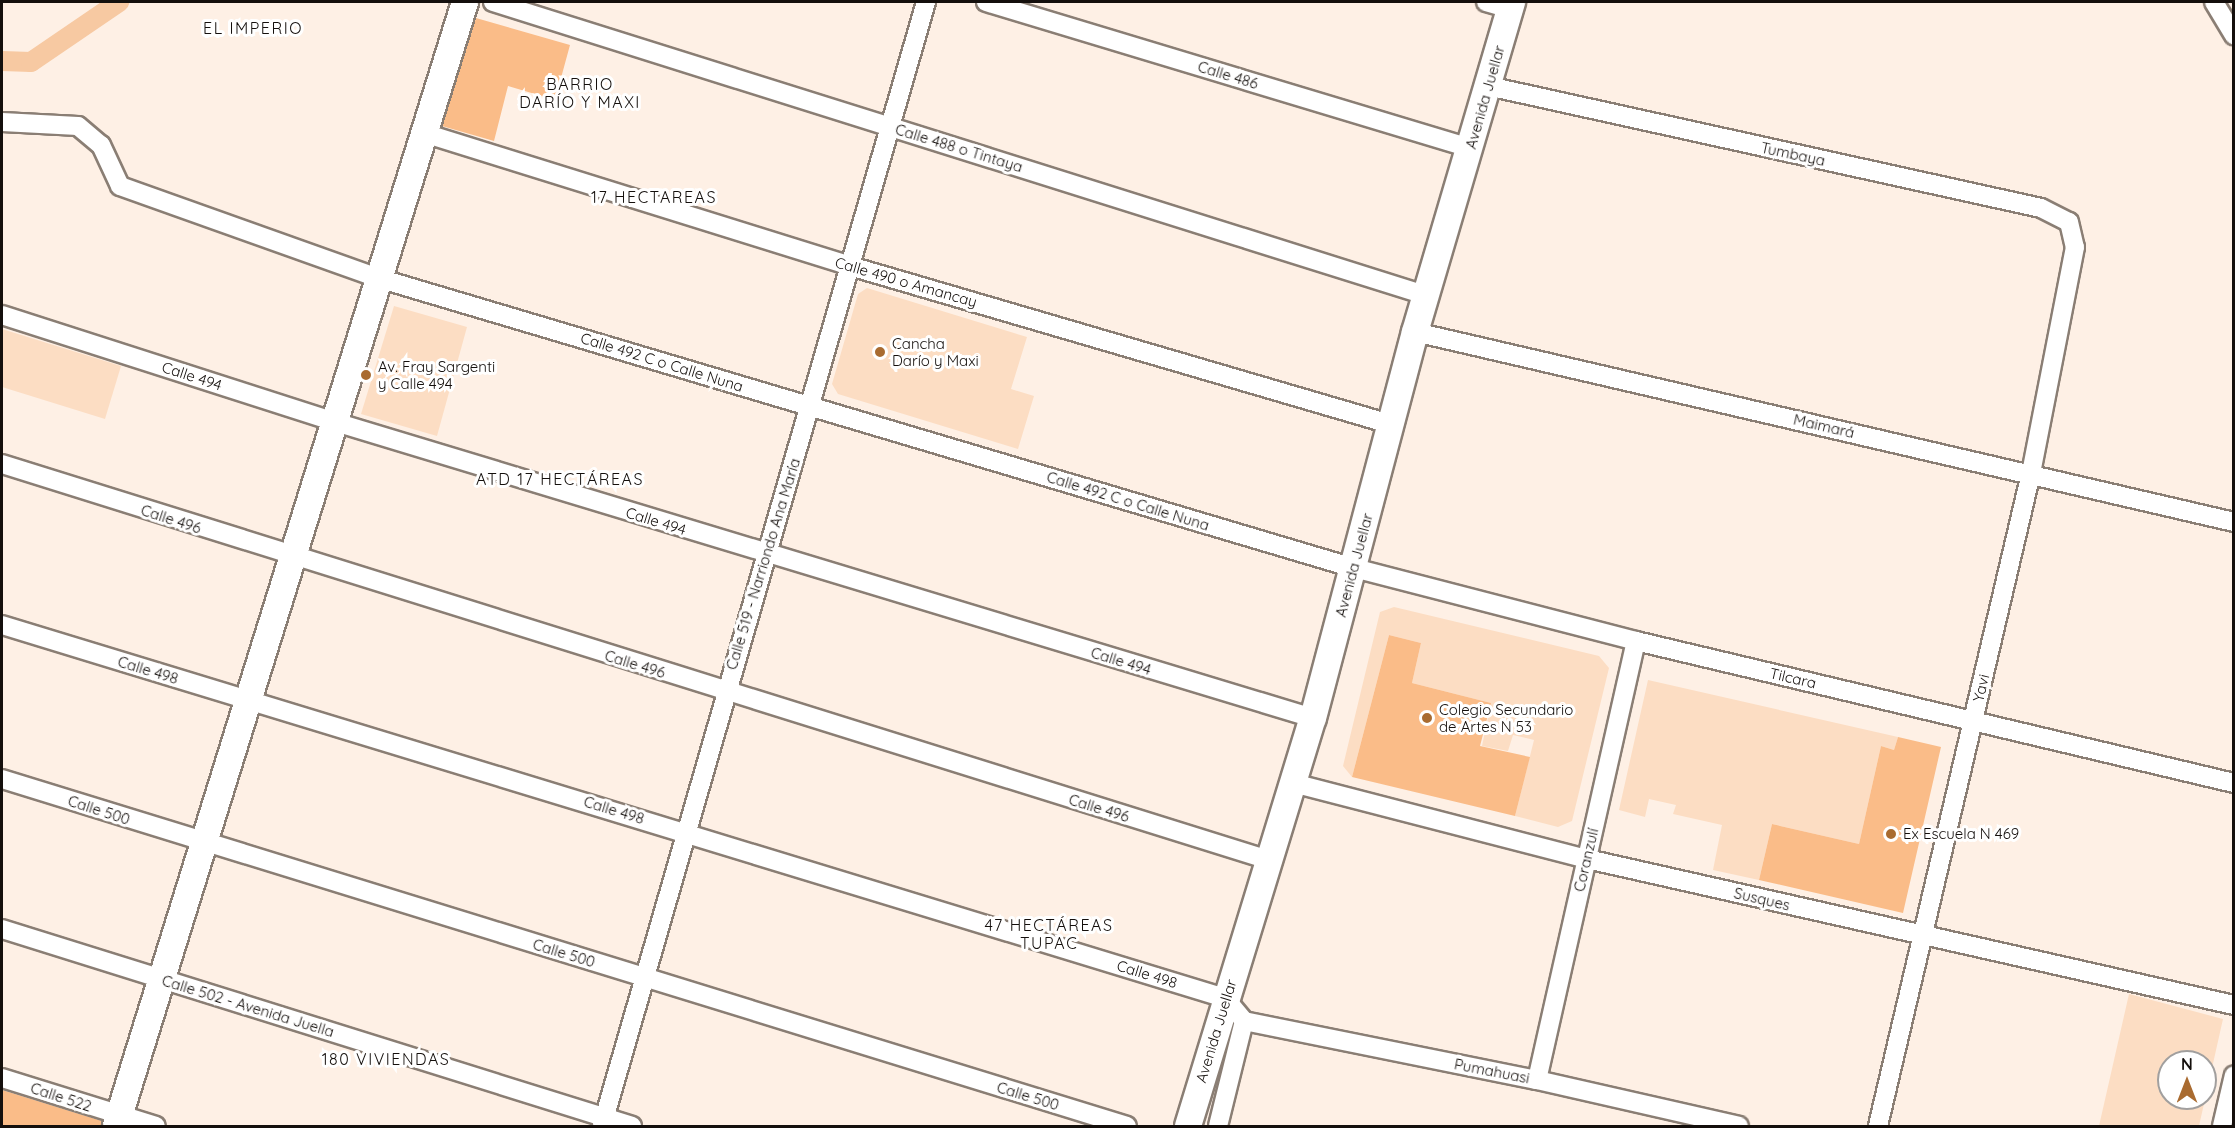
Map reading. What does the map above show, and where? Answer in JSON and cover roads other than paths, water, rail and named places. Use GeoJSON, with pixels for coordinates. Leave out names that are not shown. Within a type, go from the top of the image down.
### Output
{"type":"FeatureCollection","features":[{"type":"Feature","properties":{"kind":"street"},"geometry":{"type":"LineString","coordinates":[[117,1121],[206,844],[247,700],[293,559],[465,2]]}},
{"type":"Feature","properties":{"kind":"street","name":"Calle 488 o Tintaya"},"geometry":{"type":"LineString","coordinates":[[493,2],[1425,295]]}},
{"type":"Feature","properties":{"kind":"street","name":"Calle 519 - Narriondo Ana María"},"geometry":{"type":"LineString","coordinates":[[604,1122],[643,977],[810,406],[888,126],[926,2]]}},
{"type":"Feature","properties":{"kind":"street","name":"Calle 486"},"geometry":{"type":"LineString","coordinates":[[986,2],[1470,148]]}},
{"type":"Feature","properties":{"kind":"street"},"geometry":{"type":"LineString","coordinates":[[2214,2],[2234,35]]}},
{"type":"Feature","properties":{"kind":"street","name":"Avenida Juellar"},"geometry":{"type":"LineString","coordinates":[[1188,1126],[1225,998],[1313,718],[1425,295],[1488,86],[1503,4]]}},
{"type":"Feature","properties":{"kind":"street","name":"Tumbaya"},"geometry":{"type":"LineString","coordinates":[[1488,86],[2041,208],[2069,222],[2075,248]]}},
{"type":"Feature","properties":{"kind":"street","name":"Calle 492 C o Calle Nuna"},"geometry":{"type":"LineString","coordinates":[[2,122],[78,126],[101,145],[120,186],[378,278],[1354,568]]}},
{"type":"Feature","properties":{"kind":"street","name":"Calle 490 o Amancay"},"geometry":{"type":"LineString","coordinates":[[424,133],[850,266],[1390,424]]}},
{"type":"Feature","properties":{"kind":"street","name":"Yavi"},"geometry":{"type":"LineString","coordinates":[[1878,1126],[2031,473],[2075,248]]}},
{"type":"Feature","properties":{"kind":"street","name":"Calle 494"},"geometry":{"type":"LineString","coordinates":[[2,315],[335,422],[1313,718]]}},
{"type":"Feature","properties":{"kind":"street","name":"Maimará"},"geometry":{"type":"LineString","coordinates":[[1415,332],[2031,473],[2234,522]]}},
{"type":"Feature","properties":{"kind":"street","name":"Calle 496"},"geometry":{"type":"LineString","coordinates":[[2,464],[293,559],[1269,860]]}},
{"type":"Feature","properties":{"kind":"street","name":"Tilcara"},"geometry":{"type":"LineString","coordinates":[[1354,568],[1636,641],[2234,783]]}},
{"type":"Feature","properties":{"kind":"street","name":"Calle 498"},"geometry":{"type":"LineString","coordinates":[[2,625],[1225,998]]}},
{"type":"Feature","properties":{"kind":"street","name":"Coranzulí"},"geometry":{"type":"LineString","coordinates":[[1537,1080],[1636,641]]}},
{"type":"Feature","properties":{"kind":"street","name":"Calle 500"},"geometry":{"type":"LineString","coordinates":[[2,778],[206,844],[1127,1126]]}},
{"type":"Feature","properties":{"kind":"street","name":"Susques"},"geometry":{"type":"LineString","coordinates":[[1293,783],[1587,859],[2234,1005]]}},
{"type":"Feature","properties":{"kind":"street","name":"Calle 502 - Avenida Juella"},"geometry":{"type":"LineString","coordinates":[[2,929],[604,1122],[632,1126]]}},
{"type":"Feature","properties":{"kind":"street"},"geometry":{"type":"LineString","coordinates":[[1218,1126],[1244,1021],[1225,998]]}},
{"type":"Feature","properties":{"kind":"street","name":"Pumahuasi"},"geometry":{"type":"LineString","coordinates":[[1244,1021],[1537,1080],[1738,1126]]}},
{"type":"Feature","properties":{"kind":"street"},"geometry":{"type":"LineString","coordinates":[[2222,1126],[2234,1075]]}},
{"type":"Feature","properties":{"kind":"street","name":"Calle 522"},"geometry":{"type":"LineString","coordinates":[[2,1078],[117,1121],[156,1126]]}},
{"type":"Feature","properties":{"kind":"waterway"},"geometry":{"type":"LineString","coordinates":[[2,61],[31,62],[119,2]]}},
{"type":"Feature","properties":{"kind":"place","name":"Cancha Darío y Maxi"},"geometry":{"type":"Point","coordinates":[880,352]}},
{"type":"Feature","properties":{"kind":"place","name":"Av. Fray Sargenti y Calle 494"},"geometry":{"type":"Point","coordinates":[366,375]}},
{"type":"Feature","properties":{"kind":"place","name":"Colegio Secundario de Artes N 53"},"geometry":{"type":"Point","coordinates":[1427,718]}},
{"type":"Feature","properties":{"kind":"place","name":"Ex Escuela N 469"},"geometry":{"type":"Point","coordinates":[1891,834]}},
{"type":"Feature","properties":{"kind":"district","name":"EL IMPERIO"},"geometry":{"type":"Point","coordinates":[253,28]}},
{"type":"Feature","properties":{"kind":"district","name":"BARRIO DARÍO Y MAXI"},"geometry":{"type":"Point","coordinates":[580,93]}},
{"type":"Feature","properties":{"kind":"district","name":"17 HECTAREAS"},"geometry":{"type":"Point","coordinates":[654,197]}},
{"type":"Feature","properties":{"kind":"district","name":"ATD 17 HECTÁREAS"},"geometry":{"type":"Point","coordinates":[560,479]}},
{"type":"Feature","properties":{"kind":"district","name":"47 HECTÁREAS TUPAC"},"geometry":{"type":"Point","coordinates":[1049,934]}},
{"type":"Feature","properties":{"kind":"district","name":"180 VIVIENDAS"},"geometry":{"type":"Point","coordinates":[386,1059]}}]}
